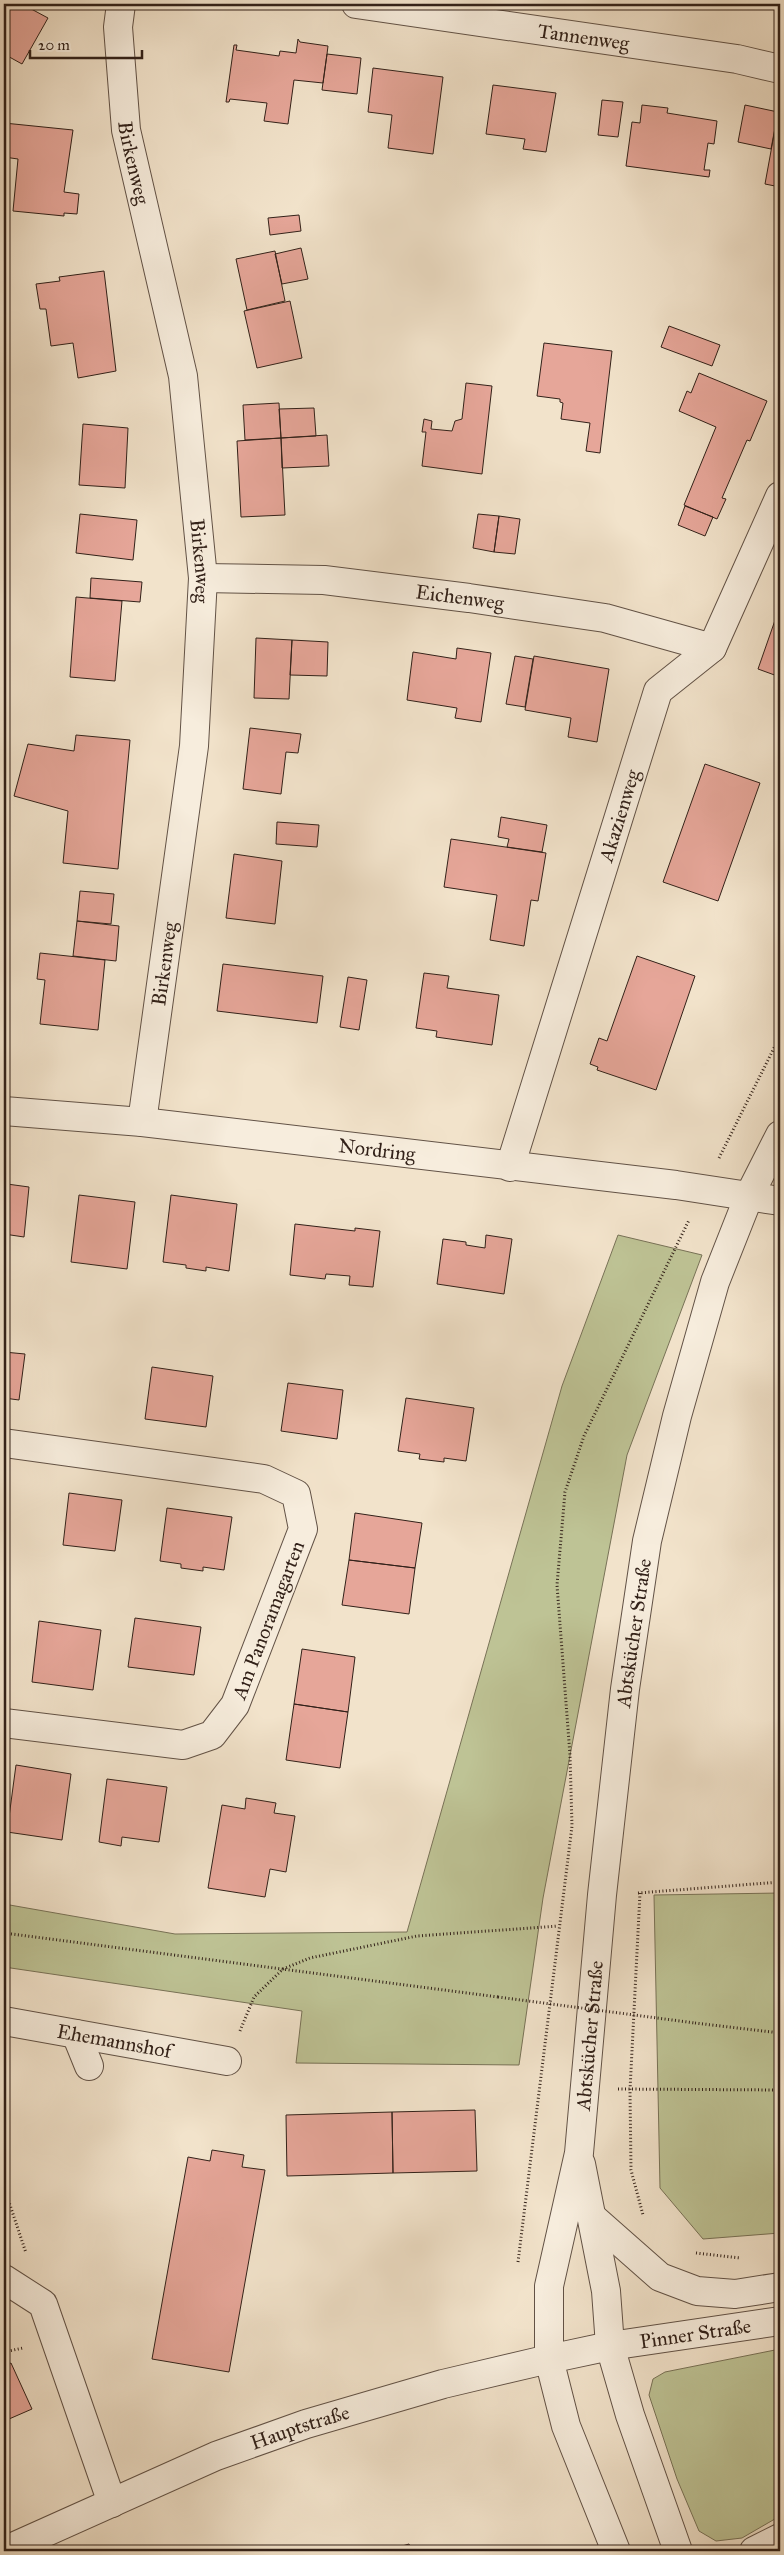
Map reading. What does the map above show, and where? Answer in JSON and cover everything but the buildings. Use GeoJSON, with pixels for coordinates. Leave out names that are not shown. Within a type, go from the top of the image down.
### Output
{"type":"FeatureCollection","features":[{"type":"Feature","properties":{"kind":"street","name":"Birkenweg"},"geometry":{"type":"LineString","coordinates":[[121,4],[118,27],[126,130],[183,376],[203,578],[194,746],[142,1122]]}},
{"type":"Feature","properties":{"kind":"street","name":"Tannenweg"},"geometry":{"type":"LineString","coordinates":[[356,4],[737,59],[780,69]]}},
{"type":"Feature","properties":{"kind":"street","name":"Akazienweg"},"geometry":{"type":"LineString","coordinates":[[510,1167],[658,691],[712,648],[780,496]]}},
{"type":"Feature","properties":{"kind":"street","name":"Eichenweg"},"geometry":{"type":"LineString","coordinates":[[203,578],[324,580],[469,598],[605,618],[712,648]]}},
{"type":"Feature","properties":{"kind":"street","name":"Nordring"},"geometry":{"type":"LineString","coordinates":[[4,1111],[142,1122],[510,1167],[704,1188],[780,1201]]}},
{"type":"Feature","properties":{"kind":"street","name":"Abtskücher Straße"},"geometry":{"type":"LineString","coordinates":[[616,2551],[566,2426],[549,2359],[549,2286],[579,2153],[602,1895],[626,1688],[647,1542],[677,1416],[715,1282],[749,1196],[780,1135]]}},
{"type":"Feature","properties":{"kind":"street","name":"Am Panoramagarten"},"geometry":{"type":"LineString","coordinates":[[4,1443],[264,1479],[296,1494],[303,1529],[236,1705],[212,1736],[182,1745],[4,1723]]}},
{"type":"Feature","properties":{"kind":"street","name":"Ehemannshof"},"geometry":{"type":"LineString","coordinates":[[4,2021],[227,2062]]}},
{"type":"Feature","properties":{"kind":"street"},"geometry":{"type":"LineString","coordinates":[[76,2034],[89,2066]]}},
{"type":"Feature","properties":{"kind":"street","name":"Abtskücher Straße"},"geometry":{"type":"LineString","coordinates":[[579,2153],[606,2291],[610,2346],[630,2415],[678,2551]]}},
{"type":"Feature","properties":{"kind":"street"},"geometry":{"type":"LineString","coordinates":[[592,2217],[660,2277],[697,2291],[735,2294],[780,2287]]}},
{"type":"Feature","properties":{"kind":"street"},"geometry":{"type":"LineString","coordinates":[[4,2279],[43,2304],[112,2503]]}},
{"type":"Feature","properties":{"kind":"street","name":"Pinner Straße"},"geometry":{"type":"LineString","coordinates":[[610,2346],[780,2321]]}},
{"type":"Feature","properties":{"kind":"street","name":"Hauptstraße"},"geometry":{"type":"LineString","coordinates":[[4,2551],[216,2456],[271,2436],[443,2384],[610,2346]]}},
{"type":"Feature","properties":{"kind":"street"},"geometry":{"type":"LineString","coordinates":[[754,2551],[780,2538]]}},
{"type":"Feature","properties":{"kind":"path"},"geometry":{"type":"LineString","coordinates":[[516,2271],[572,1826],[570,1756],[557,1585],[565,1492],[584,1436],[780,1036]]}},
{"type":"Feature","properties":{"kind":"path"},"geometry":{"type":"LineString","coordinates":[[602,1895],[780,1882]]}},
{"type":"Feature","properties":{"kind":"path"},"geometry":{"type":"LineString","coordinates":[[640,1893],[630,2090],[631,2170],[642,2214],[648,2220]]}},
{"type":"Feature","properties":{"kind":"path"},"geometry":{"type":"LineString","coordinates":[[227,2062],[254,1997],[283,1969],[310,1958],[417,1936],[558,1926]]}},
{"type":"Feature","properties":{"kind":"path"},"geometry":{"type":"LineString","coordinates":[[4,1933],[780,2033]]}},
{"type":"Feature","properties":{"kind":"path"},"geometry":{"type":"LineString","coordinates":[[586,2085],[630,2090],[780,2090]]}},
{"type":"Feature","properties":{"kind":"path"},"geometry":{"type":"LineString","coordinates":[[4,2187],[43,2304]]}},
{"type":"Feature","properties":{"kind":"path"},"geometry":{"type":"LineString","coordinates":[[695,2252],[749,2259]]}},
{"type":"Feature","properties":{"kind":"green space"},"geometry":{"type":"Polygon","coordinates":[[[618,1235],[702,1255],[627,1455],[543,1898],[519,2065],[296,2063],[302,2011],[4,1967],[4,1904],[175,1934],[407,1932],[562,1386],[618,1235]]]}},
{"type":"Feature","properties":{"kind":"green space"},"geometry":{"type":"Polygon","coordinates":[[[780,1893],[780,2233],[703,2239],[660,2188],[654,1895],[780,1893]]]}},
{"type":"Feature","properties":{"kind":"green space"},"geometry":{"type":"Polygon","coordinates":[[[780,2349],[780,2516],[742,2538],[716,2541],[699,2531],[677,2479],[649,2395],[653,2379],[665,2372],[780,2349]]]}}]}
